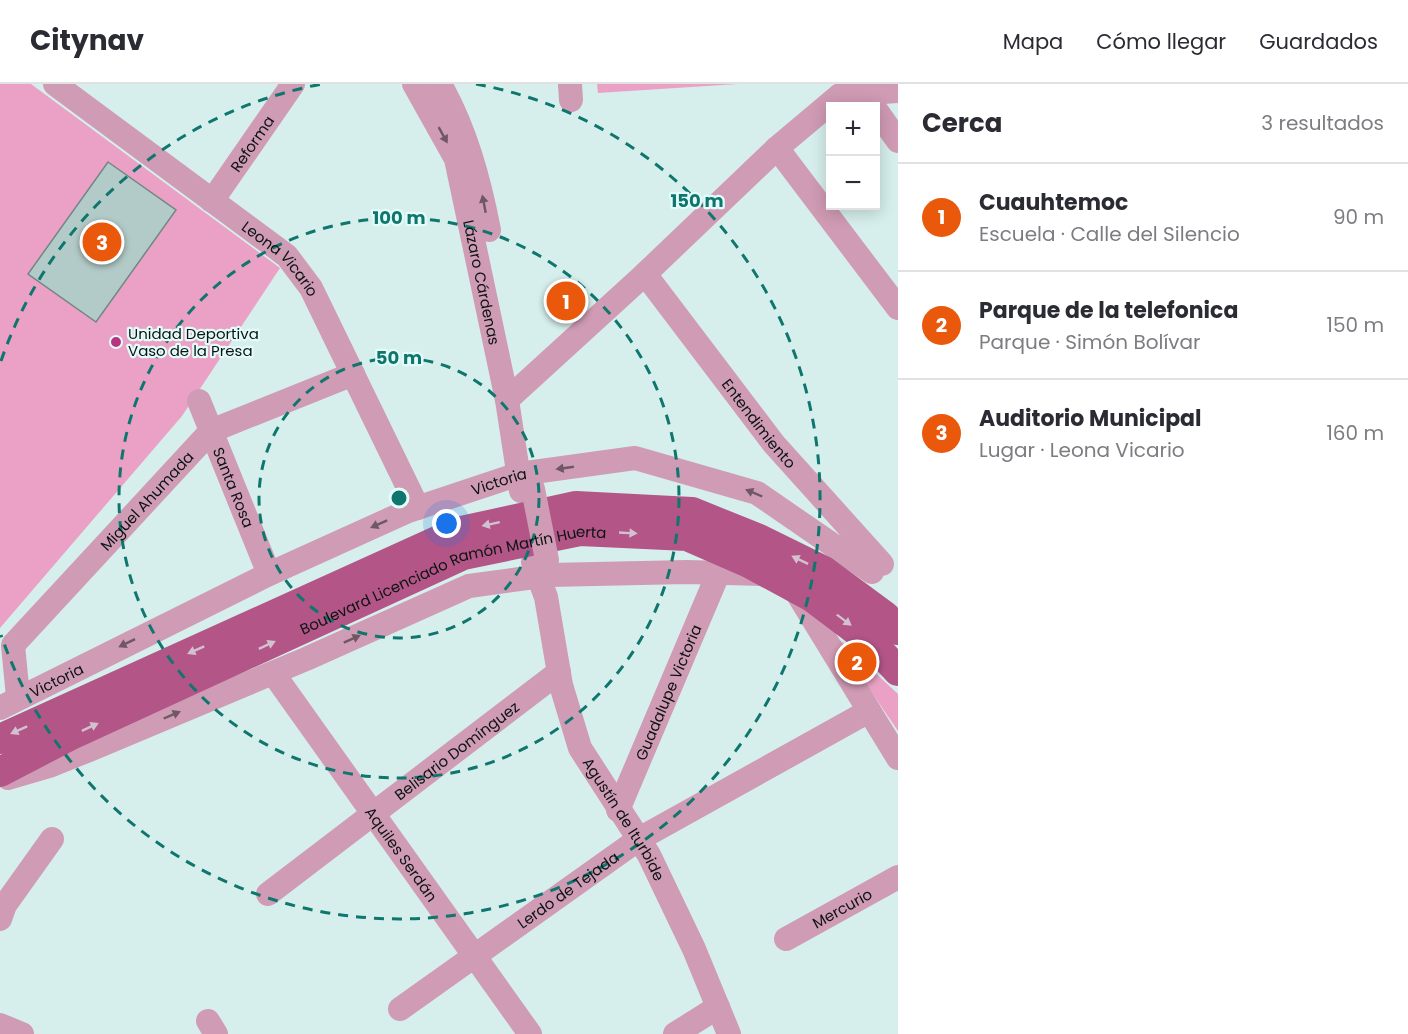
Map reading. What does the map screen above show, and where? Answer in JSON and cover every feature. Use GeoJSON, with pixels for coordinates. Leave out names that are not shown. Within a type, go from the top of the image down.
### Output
{"type":"FeatureCollection","features":[{"type":"Feature","properties":{"kind":"main road","name":"Boulevard Licenciado Ramón Martín Huerta"},"geometry":{"type":"LineString","coordinates":[[0,739],[457,532],[576,506],[692,512],[824,571],[876,569],[885,616],[898,630]]}},
{"type":"Feature","properties":{"kind":"main road","name":"Boulevard Licenciado Ramón Martín Huerta"},"geometry":{"type":"LineString","coordinates":[[0,772],[73,734],[463,555],[580,531],[687,536],[782,580],[869,640],[898,671]]}},
{"type":"Feature","properties":{"kind":"street","name":"Leona Vicario"},"geometry":{"type":"LineString","coordinates":[[55,84],[287,256],[312,288],[418,508]]}},
{"type":"Feature","properties":{"kind":"street","name":"Reforma"},"geometry":{"type":"LineString","coordinates":[[212,201],[293,84]]}},
{"type":"Feature","properties":{"kind":"street","name":"Lázaro Cárdenas"},"geometry":{"type":"LineString","coordinates":[[427,87],[458,119],[482,192],[542,573]]}},
{"type":"Feature","properties":{"kind":"street"},"geometry":{"type":"LineString","coordinates":[[513,394],[645,274],[777,148],[840,94],[868,98],[898,91]]}},
{"type":"Feature","properties":{"kind":"street"},"geometry":{"type":"LineString","coordinates":[[868,98],[898,141]]}},
{"type":"Feature","properties":{"kind":"street"},"geometry":{"type":"LineString","coordinates":[[777,148],[898,308]]}},
{"type":"Feature","properties":{"kind":"street","name":"Entendimiento"},"geometry":{"type":"LineString","coordinates":[[645,274],[774,444],[876,569]]}},
{"type":"Feature","properties":{"kind":"street","name":"Miguel Ahumada"},"geometry":{"type":"LineString","coordinates":[[9,703],[13,645],[211,431],[353,374]]}},
{"type":"Feature","properties":{"kind":"street","name":"Santa Rosa"},"geometry":{"type":"LineString","coordinates":[[198,401],[269,574]]}},
{"type":"Feature","properties":{"kind":"street","name":"Victoria"},"geometry":{"type":"LineString","coordinates":[[9,703],[269,574],[418,508],[635,458],[757,493],[876,569]]}},
{"type":"Feature","properties":{"kind":"street"},"geometry":{"type":"LineString","coordinates":[[0,780],[49,766],[273,673],[469,586],[542,573],[687,572],[782,580],[898,758]]}},
{"type":"Feature","properties":{"kind":"street","name":"Agustín de Iturbide"},"geometry":{"type":"LineString","coordinates":[[542,573],[559,672],[580,748],[618,810],[639,839],[694,949],[729,1034]]}},
{"type":"Feature","properties":{"kind":"street","name":"Guadalupe Victoria"},"geometry":{"type":"LineString","coordinates":[[618,810],[718,574]]}},
{"type":"Feature","properties":{"kind":"street","name":"Belisario Domínguez"},"geometry":{"type":"LineString","coordinates":[[268,894],[559,672]]}},
{"type":"Feature","properties":{"kind":"street","name":"Aquiles Serdán"},"geometry":{"type":"LineString","coordinates":[[273,673],[530,1034]]}},
{"type":"Feature","properties":{"kind":"street","name":"Lerdo de Tejada"},"geometry":{"type":"LineString","coordinates":[[400,1009],[639,839],[869,711]]}},
{"type":"Feature","properties":{"kind":"street"},"geometry":{"type":"LineString","coordinates":[[0,919],[5,904],[52,839]]}},
{"type":"Feature","properties":{"kind":"street","name":"Mercurio"},"geometry":{"type":"LineString","coordinates":[[786,939],[898,877]]}},
{"type":"Feature","properties":{"kind":"street"},"geometry":{"type":"LineString","coordinates":[[675,1034],[718,1007]]}},
{"type":"Feature","properties":{"kind":"street"},"geometry":{"type":"LineString","coordinates":[[0,1025],[22,1034]]}},
{"type":"Feature","properties":{"kind":"shaded area","name":"Unidad Deportiva Vaso de la Presa"},"geometry":{"type":"Polygon","coordinates":[[[0,84],[31,84],[280,268],[182,416],[0,628],[0,84]]]}},
{"type":"Feature","properties":{"kind":"shaded area"},"geometry":{"type":"Polygon","coordinates":[[[597,84],[738,84],[598,93],[597,84]]]}},
{"type":"Feature","properties":{"kind":"shaded area"},"geometry":{"type":"Polygon","coordinates":[[[829,630],[898,694],[898,731],[829,630]]]}},
{"type":"Feature","properties":{"kind":"building"},"geometry":{"type":"Polygon","coordinates":[[[108,162],[176,210],[96,322],[28,274],[108,162]]]}},
{"type":"Feature","properties":{"kind":"place","name":"Auditorio Municipal"},"geometry":{"type":"Point","coordinates":[102,242]}},
{"type":"Feature","properties":{"kind":"place","name":"Cuauhtemoc"},"geometry":{"type":"Point","coordinates":[566,301]}},
{"type":"Feature","properties":{"kind":"place","name":"Unidad Deportiva Vaso de la Presa"},"geometry":{"type":"Point","coordinates":[116,342]}},
{"type":"Feature","properties":{"kind":"place","name":"Parque de la telefonica"},"geometry":{"type":"Point","coordinates":[857,662]}}]}
